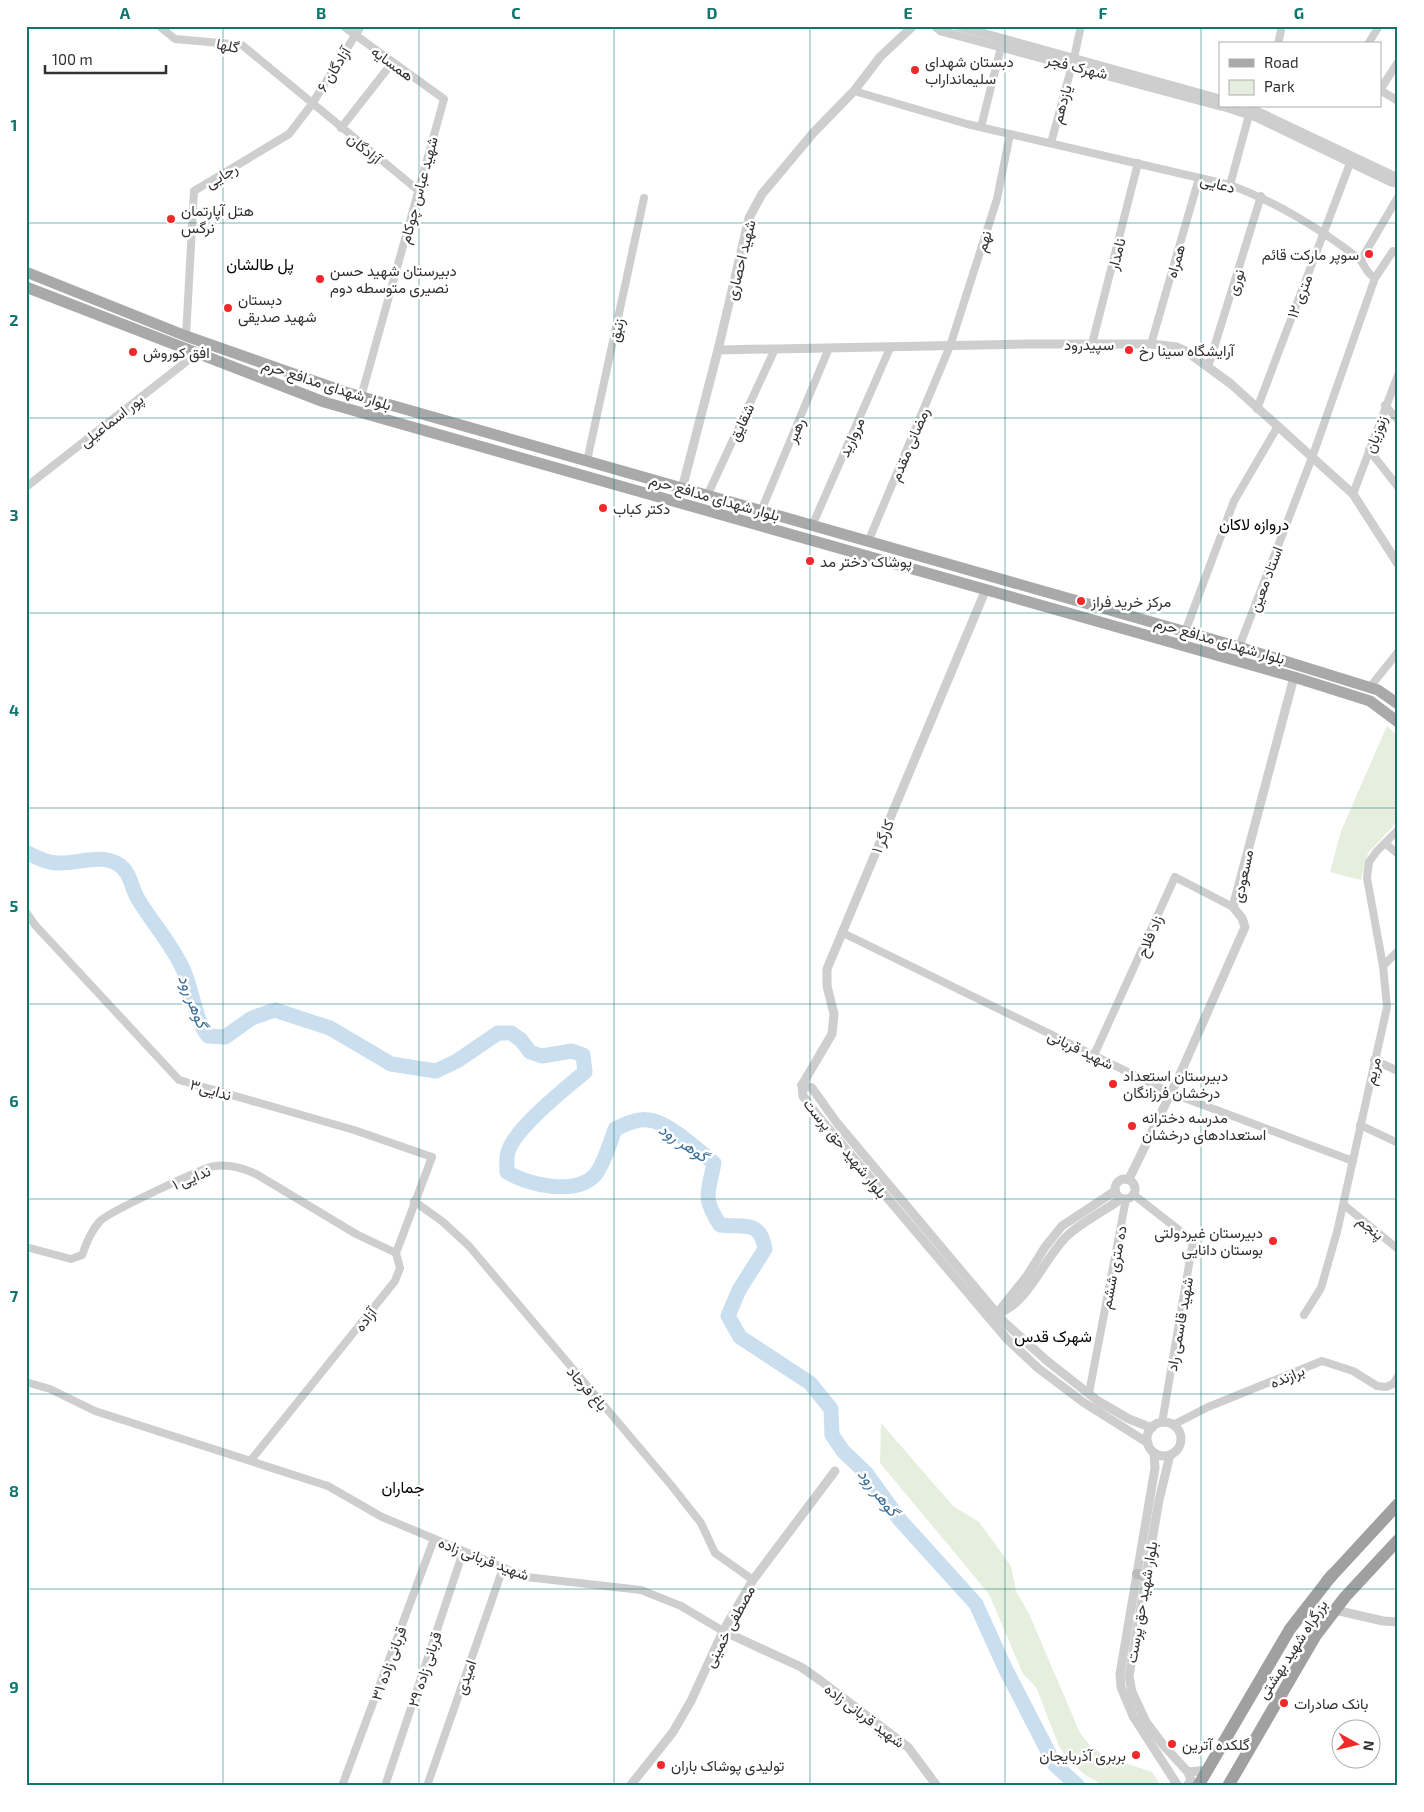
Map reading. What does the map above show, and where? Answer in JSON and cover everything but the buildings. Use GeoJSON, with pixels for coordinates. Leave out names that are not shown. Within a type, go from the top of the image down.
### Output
{"type":"FeatureCollection","features":[{"type":"Feature","properties":{"kind":"highway","name":"بزرگراه شهید بهشتی"},"geometry":{"type":"LineString","coordinates":[[1198,1786],[1290,1629],[1329,1578],[1398,1504]]}},
{"type":"Feature","properties":{"kind":"highway","name":"بزرگراه شهید بهشتی"},"geometry":{"type":"LineString","coordinates":[[1228,1786],[1308,1647],[1335,1610],[1398,1540]]}},
{"type":"Feature","properties":{"kind":"main road","name":"بلوار شهدای مدافع حرم"},"geometry":{"type":"LineString","coordinates":[[26,272],[186,336],[360,397],[1239,647],[1370,687],[1378,690],[1398,704]]}},
{"type":"Feature","properties":{"kind":"main road","name":"بلوار شهدای مدافع حرم"},"geometry":{"type":"LineString","coordinates":[[26,287],[324,402],[1294,677],[1370,701],[1398,722]]}},
{"type":"Feature","properties":{"kind":"main road"},"geometry":{"type":"LineString","coordinates":[[95,315],[100,302]]}},
{"type":"Feature","properties":{"kind":"main road"},"geometry":{"type":"LineString","coordinates":[[729,516],[733,503]]}},
{"type":"Feature","properties":{"kind":"street","name":"گلها"},"geometry":{"type":"LineString","coordinates":[[158,26],[175,38],[242,45],[312,104]]}},
{"type":"Feature","properties":{"kind":"street","name":"همسایه"},"geometry":{"type":"LineString","coordinates":[[343,26],[444,100]]}},
{"type":"Feature","properties":{"kind":"street","name":"آزادگان ۶"},"geometry":{"type":"LineString","coordinates":[[312,104],[361,26]]}},
{"type":"Feature","properties":{"kind":"street","name":"شهرک فجر"},"geometry":{"type":"LineString","coordinates":[[935,26],[941,31],[1003,43],[1219,99]]}},
{"type":"Feature","properties":{"kind":"street","name":"شهرک فجر"},"geometry":{"type":"LineString","coordinates":[[957,26],[1003,43]]}},
{"type":"Feature","properties":{"kind":"street","name":"یازدهم"},"geometry":{"type":"LineString","coordinates":[[1051,143],[1082,26]]}},
{"type":"Feature","properties":{"kind":"street"},"geometry":{"type":"LineString","coordinates":[[1280,42],[1282,26]]}},
{"type":"Feature","properties":{"kind":"street"},"geometry":{"type":"LineString","coordinates":[[1369,42],[1379,26]]}},
{"type":"Feature","properties":{"kind":"street","name":"شهید احصاری"},"geometry":{"type":"LineString","coordinates":[[682,489],[718,350],[749,218],[762,194],[814,132],[854,91],[880,57],[906,28]]}},
{"type":"Feature","properties":{"kind":"street"},"geometry":{"type":"LineString","coordinates":[[981,127],[1003,43]]}},
{"type":"Feature","properties":{"kind":"street"},"geometry":{"type":"LineString","coordinates":[[1382,87],[1398,62]]}},
{"type":"Feature","properties":{"kind":"street"},"geometry":{"type":"LineString","coordinates":[[341,128],[392,63]]}},
{"type":"Feature","properties":{"kind":"street","name":"شهرک فجر"},"geometry":{"type":"LineString","coordinates":[[1127,75],[1219,105]]}},
{"type":"Feature","properties":{"kind":"street","name":"دعایی"},"geometry":{"type":"LineString","coordinates":[[854,91],[981,127],[1230,184],[1262,196],[1323,235],[1361,260],[1367,273],[1375,278]]}},
{"type":"Feature","properties":{"kind":"street"},"geometry":{"type":"LineString","coordinates":[[1382,91],[1398,101]]}},
{"type":"Feature","properties":{"kind":"street","name":"شهید عباس چوکام"},"geometry":{"type":"LineString","coordinates":[[360,397],[444,100]]}},
{"type":"Feature","properties":{"kind":"street","name":"آزادگان"},"geometry":{"type":"LineString","coordinates":[[312,104],[418,191]]}},
{"type":"Feature","properties":{"kind":"street","name":"رجایی"},"geometry":{"type":"LineString","coordinates":[[186,336],[194,191],[289,134],[312,104]]}},
{"type":"Feature","properties":{"kind":"street","name":"شهرک فجر"},"geometry":{"type":"LineString","coordinates":[[1251,109],[1352,159],[1398,178]]}},
{"type":"Feature","properties":{"kind":"street"},"geometry":{"type":"LineString","coordinates":[[1230,184],[1251,109]]}},
{"type":"Feature","properties":{"kind":"street","name":"نهم"},"geometry":{"type":"LineString","coordinates":[[950,346],[996,199],[1010,134]]}},
{"type":"Feature","properties":{"kind":"street","name":"شهرک فجر"},"geometry":{"type":"LineString","coordinates":[[1352,159],[1391,182],[1398,183]]}},
{"type":"Feature","properties":{"kind":"street","name":"۱۲ متری"},"geometry":{"type":"LineString","coordinates":[[1257,409],[1352,159]]}},
{"type":"Feature","properties":{"kind":"street","name":"نامدار"},"geometry":{"type":"LineString","coordinates":[[1092,344],[1138,163]]}},
{"type":"Feature","properties":{"kind":"street","name":"همراه"},"geometry":{"type":"LineString","coordinates":[[1151,344],[1200,178]]}},
{"type":"Feature","properties":{"kind":"street","name":"نوری"},"geometry":{"type":"LineString","coordinates":[[1208,367],[1262,196]]}},
{"type":"Feature","properties":{"kind":"street"},"geometry":{"type":"LineString","coordinates":[[1361,260],[1398,197]]}},
{"type":"Feature","properties":{"kind":"street","name":"زنبق"},"geometry":{"type":"LineString","coordinates":[[587,462],[644,198]]}},
{"type":"Feature","properties":{"kind":"street"},"geometry":{"type":"LineString","coordinates":[[1312,455],[1375,278],[1393,251],[1398,253]]}},
{"type":"Feature","properties":{"kind":"street","name":"سپیدرود"},"geometry":{"type":"LineString","coordinates":[[718,350],[1092,344],[1151,344],[1177,347],[1231,384],[1257,409],[1312,455],[1353,494],[1398,564]]}},
{"type":"Feature","properties":{"kind":"street","name":"رمضانی مقدم"},"geometry":{"type":"LineString","coordinates":[[868,542],[950,346]]}},
{"type":"Feature","properties":{"kind":"street","name":"رهبر"},"geometry":{"type":"LineString","coordinates":[[761,511],[829,348]]}},
{"type":"Feature","properties":{"kind":"street","name":"مروارید"},"geometry":{"type":"LineString","coordinates":[[812,526],[890,348]]}},
{"type":"Feature","properties":{"kind":"street","name":"شقایق"},"geometry":{"type":"LineString","coordinates":[[707,496],[775,349]]}},
{"type":"Feature","properties":{"kind":"street","name":"پور اسماعیلی"},"geometry":{"type":"LineString","coordinates":[[26,488],[196,354]]}},
{"type":"Feature","properties":{"kind":"street","name":"زنوزیان"},"geometry":{"type":"LineString","coordinates":[[1353,494],[1385,405],[1398,376]]}},
{"type":"Feature","properties":{"kind":"street"},"geometry":{"type":"LineString","coordinates":[[1385,405],[1398,420]]}},
{"type":"Feature","properties":{"kind":"street"},"geometry":{"type":"LineString","coordinates":[[1185,632],[1234,501],[1278,426]]}},
{"type":"Feature","properties":{"kind":"street"},"geometry":{"type":"LineString","coordinates":[[1369,450],[1398,487]]}},
{"type":"Feature","properties":{"kind":"street","name":"استاد معین"},"geometry":{"type":"LineString","coordinates":[[1239,647],[1312,455]]}},
{"type":"Feature","properties":{"kind":"street","name":"کارگر ۱"},"geometry":{"type":"LineString","coordinates":[[802,1085],[832,1034],[834,1014],[827,986],[827,969],[986,589]]}},
{"type":"Feature","properties":{"kind":"street"},"geometry":{"type":"LineString","coordinates":[[1370,687],[1398,652]]}},
{"type":"Feature","properties":{"kind":"street","name":"مسعودی"},"geometry":{"type":"LineString","coordinates":[[1171,1093],[1245,927],[1242,918],[1233,907],[1294,677]]}},
{"type":"Feature","properties":{"kind":"street","name":"مریم"},"geometry":{"type":"LineString","coordinates":[[1304,1315],[1321,1288],[1344,1205],[1387,1007],[1383,966],[1367,878],[1369,862],[1385,842],[1398,830]]}},
{"type":"Feature","properties":{"kind":"street"},"geometry":{"type":"LineString","coordinates":[[1385,842],[1398,854]]}},
{"type":"Feature","properties":{"kind":"street","name":"زاد فلاح"},"geometry":{"type":"LineString","coordinates":[[1094,1055],[1175,877],[1233,907]]}},
{"type":"Feature","properties":{"kind":"street","name":"ندایی۳"},"geometry":{"type":"LineString","coordinates":[[26,912],[35,925],[179,1080],[354,1130],[432,1157]]}},
{"type":"Feature","properties":{"kind":"street","name":"شهید قربانی"},"geometry":{"type":"LineString","coordinates":[[843,933],[1171,1093],[1353,1161]]}},
{"type":"Feature","properties":{"kind":"street"},"geometry":{"type":"LineString","coordinates":[[1383,966],[1398,951]]}},
{"type":"Feature","properties":{"kind":"street"},"geometry":{"type":"LineString","coordinates":[[1374,1060],[1398,1071]]}},
{"type":"Feature","properties":{"kind":"street","name":"بلوار شهید حق پرست"},"geometry":{"type":"LineString","coordinates":[[802,1085],[812,1088],[925,1244],[1007,1339],[1056,1382],[1083,1402],[1148,1443]]}},
{"type":"Feature","properties":{"kind":"street"},"geometry":{"type":"LineString","coordinates":[[1129,1179],[1171,1093]]}},
{"type":"Feature","properties":{"kind":"street"},"geometry":{"type":"LineString","coordinates":[[1360,1125],[1398,1143]]}},
{"type":"Feature","properties":{"kind":"street","name":"آزاده"},"geometry":{"type":"LineString","coordinates":[[252,1460],[395,1281],[400,1268],[396,1253],[432,1157]]}},
{"type":"Feature","properties":{"kind":"street","name":"ندایی ۱"},"geometry":{"type":"LineString","coordinates":[[26,1247],[71,1259],[82,1255],[92,1231],[102,1219],[120,1208],[214,1166],[239,1167],[256,1174],[356,1234],[396,1253]]}},
{"type":"Feature","properties":{"kind":"street"},"geometry":{"type":"LineString","coordinates":[[990,1321],[997,1314],[1005,1312],[1030,1279],[1062,1226],[1124,1196],[1136,1189],[1134,1183],[1129,1179],[1120,1180],[1116,1185],[1124,1196]]}},
{"type":"Feature","properties":{"kind":"street","name":"بلوار شهید حق پرست"},"geometry":{"type":"LineString","coordinates":[[889,1193],[932,1237],[997,1314],[1063,1373],[1089,1393],[1129,1419],[1152,1428]]}},
{"type":"Feature","properties":{"kind":"street","name":"ده متری ششم"},"geometry":{"type":"LineString","coordinates":[[1089,1393],[1124,1196]]}},
{"type":"Feature","properties":{"kind":"street","name":"شهید قاسمی راد"},"geometry":{"type":"LineString","coordinates":[[1124,1196],[1193,1240],[1162,1422]]}},
{"type":"Feature","properties":{"kind":"street","name":"باغ فرجاد"},"geometry":{"type":"LineString","coordinates":[[414,1201],[443,1222],[469,1246],[671,1485],[701,1523],[715,1553],[753,1580]]}},
{"type":"Feature","properties":{"kind":"street","name":"پنجم"},"geometry":{"type":"LineString","coordinates":[[1344,1205],[1398,1249]]}},
{"type":"Feature","properties":{"kind":"street"},"geometry":{"type":"LineString","coordinates":[[925,1244],[932,1237]]}},
{"type":"Feature","properties":{"kind":"street","name":"برازنده"},"geometry":{"type":"LineString","coordinates":[[1173,1425],[1208,1407],[1322,1361],[1352,1370],[1377,1386],[1386,1387],[1393,1384],[1398,1376]]}},
{"type":"Feature","properties":{"kind":"street"},"geometry":{"type":"LineString","coordinates":[[1056,1382],[1063,1373]]}},
{"type":"Feature","properties":{"kind":"street","name":"شهید قربانی زاده"},"geometry":{"type":"LineString","coordinates":[[26,1382],[50,1389],[95,1411],[328,1486],[382,1517],[526,1577],[641,1590],[681,1606],[723,1631],[801,1667],[821,1681],[908,1747],[937,1786]]}},
{"type":"Feature","properties":{"kind":"street"},"geometry":{"type":"LineString","coordinates":[[1162,1422],[1173,1425],[1180,1433],[1181,1438],[1178,1449],[1170,1456],[1154,1453],[1148,1443],[1149,1432],[1162,1422]]}},
{"type":"Feature","properties":{"kind":"street","name":"بلوار شهید حق پرست"},"geometry":{"type":"LineString","coordinates":[[1154,1453],[1155,1468],[1129,1676],[1132,1692],[1146,1722],[1175,1759],[1188,1772]]}},
{"type":"Feature","properties":{"kind":"street","name":"بلوار شهید حق پرست"},"geometry":{"type":"LineString","coordinates":[[1170,1456],[1122,1659],[1121,1688],[1133,1716],[1178,1786]]}},
{"type":"Feature","properties":{"kind":"street","name":"مصطفی خمینی"},"geometry":{"type":"LineString","coordinates":[[630,1786],[673,1732],[691,1701],[723,1631],[753,1580],[835,1470]]}},
{"type":"Feature","properties":{"kind":"street","name":"قربانی زاده ۳۱"},"geometry":{"type":"LineString","coordinates":[[342,1786],[434,1539]]}},
{"type":"Feature","properties":{"kind":"street","name":"قربانی زاده ۲۹"},"geometry":{"type":"LineString","coordinates":[[385,1786],[463,1552]]}},
{"type":"Feature","properties":{"kind":"street","name":"امیدی"},"geometry":{"type":"LineString","coordinates":[[427,1786],[503,1568]]}},
{"type":"Feature","properties":{"kind":"street"},"geometry":{"type":"LineString","coordinates":[[1335,1610],[1383,1622],[1398,1622]]}},
{"type":"Feature","properties":{"kind":"street"},"geometry":{"type":"LineString","coordinates":[[1187,1786],[1191,1780],[1188,1772],[1208,1770]]}},
{"type":"Feature","properties":{"kind":"green space"},"geometry":{"type":"Polygon","coordinates":[[[1387,726],[1398,736],[1398,821],[1368,853],[1361,880],[1330,872],[1341,831],[1387,726]]]}},
{"type":"Feature","properties":{"kind":"green space"},"geometry":{"type":"Polygon","coordinates":[[[881,1423],[953,1506],[979,1522],[1011,1566],[1016,1591],[1029,1614],[1080,1733],[1091,1747],[1107,1757],[1152,1772],[1161,1786],[1105,1786],[1085,1775],[1068,1759],[1059,1746],[1036,1687],[1023,1674],[989,1594],[880,1463],[881,1423]]]}},
{"type":"Feature","properties":{"kind":"waterway","name":"گوهر رود"},"geometry":{"type":"LineString","coordinates":[[26,852],[52,863],[69,863],[97,859],[111,861],[126,871],[138,899],[183,969],[197,1013],[208,1036],[225,1037],[252,1018],[275,1010],[330,1028],[391,1064],[436,1071],[457,1061],[498,1033],[511,1033],[521,1040],[530,1052],[542,1056],[572,1051],[583,1055],[585,1072],[542,1109],[512,1143],[507,1154],[507,1172],[516,1177],[539,1184],[564,1187],[587,1181],[595,1175],[601,1166],[615,1129],[627,1123],[640,1120],[657,1122],[675,1131],[714,1163],[708,1195],[714,1216],[720,1225],[748,1226],[754,1229],[759,1233],[765,1249],[739,1290],[728,1316],[740,1337],[810,1383],[831,1409],[832,1435],[843,1451],[866,1473],[900,1520],[976,1604],[1005,1668],[1055,1765],[1078,1786]]}},
{"type":"Feature","properties":{"kind":"place","name":"دبستان شهدای سلیمانداراب"},"geometry":{"type":"Point","coordinates":[915,70]}},
{"type":"Feature","properties":{"kind":"place","name":"هتل آپارتمان نرگس"},"geometry":{"type":"Point","coordinates":[171,219]}},
{"type":"Feature","properties":{"kind":"place","name":"سوپر مارکت قائم"},"geometry":{"type":"Point","coordinates":[1369,254]}},
{"type":"Feature","properties":{"kind":"place","name":"دبیرستان شهید حسن نصیری متوسطه دوم"},"geometry":{"type":"Point","coordinates":[320,279]}},
{"type":"Feature","properties":{"kind":"place","name":"دبستان شهید صدیقی"},"geometry":{"type":"Point","coordinates":[228,308]}},
{"type":"Feature","properties":{"kind":"place","name":"آرایشگاه سینا رخ"},"geometry":{"type":"Point","coordinates":[1129,350]}},
{"type":"Feature","properties":{"kind":"place","name":"افق کوروش"},"geometry":{"type":"Point","coordinates":[133,352]}},
{"type":"Feature","properties":{"kind":"place","name":"دکتر کباب"},"geometry":{"type":"Point","coordinates":[603,508]}},
{"type":"Feature","properties":{"kind":"place","name":"پوشاک دختر مد"},"geometry":{"type":"Point","coordinates":[810,561]}},
{"type":"Feature","properties":{"kind":"place","name":"مرکز خرید فراز"},"geometry":{"type":"Point","coordinates":[1081,601]}},
{"type":"Feature","properties":{"kind":"place","name":"دبیرستان استعداد درخشان فرزانگان"},"geometry":{"type":"Point","coordinates":[1113,1084]}},
{"type":"Feature","properties":{"kind":"place","name":"مدرسه دخترانه استعدادهای درخشان"},"geometry":{"type":"Point","coordinates":[1132,1126]}},
{"type":"Feature","properties":{"kind":"place","name":"دبیرستان غیردولتی بوستان دانایی"},"geometry":{"type":"Point","coordinates":[1273,1241]}},
{"type":"Feature","properties":{"kind":"place","name":"بانک صادرات"},"geometry":{"type":"Point","coordinates":[1284,1703]}},
{"type":"Feature","properties":{"kind":"place","name":"گلکده آترین"},"geometry":{"type":"Point","coordinates":[1172,1744]}},
{"type":"Feature","properties":{"kind":"place","name":"بربری آذربایجان"},"geometry":{"type":"Point","coordinates":[1136,1755]}},
{"type":"Feature","properties":{"kind":"place","name":"تولیدی پوشاک باران"},"geometry":{"type":"Point","coordinates":[661,1765]}},
{"type":"Feature","properties":{"kind":"district","name":"پل طالشان"},"geometry":{"type":"Point","coordinates":[260,263]}},
{"type":"Feature","properties":{"kind":"district","name":"دروازه لاکان"},"geometry":{"type":"Point","coordinates":[1254,523]}},
{"type":"Feature","properties":{"kind":"district","name":"شهرک قدس"},"geometry":{"type":"Point","coordinates":[1053,1335]}},
{"type":"Feature","properties":{"kind":"district","name":"جماران"},"geometry":{"type":"Point","coordinates":[403,1486]}}]}
